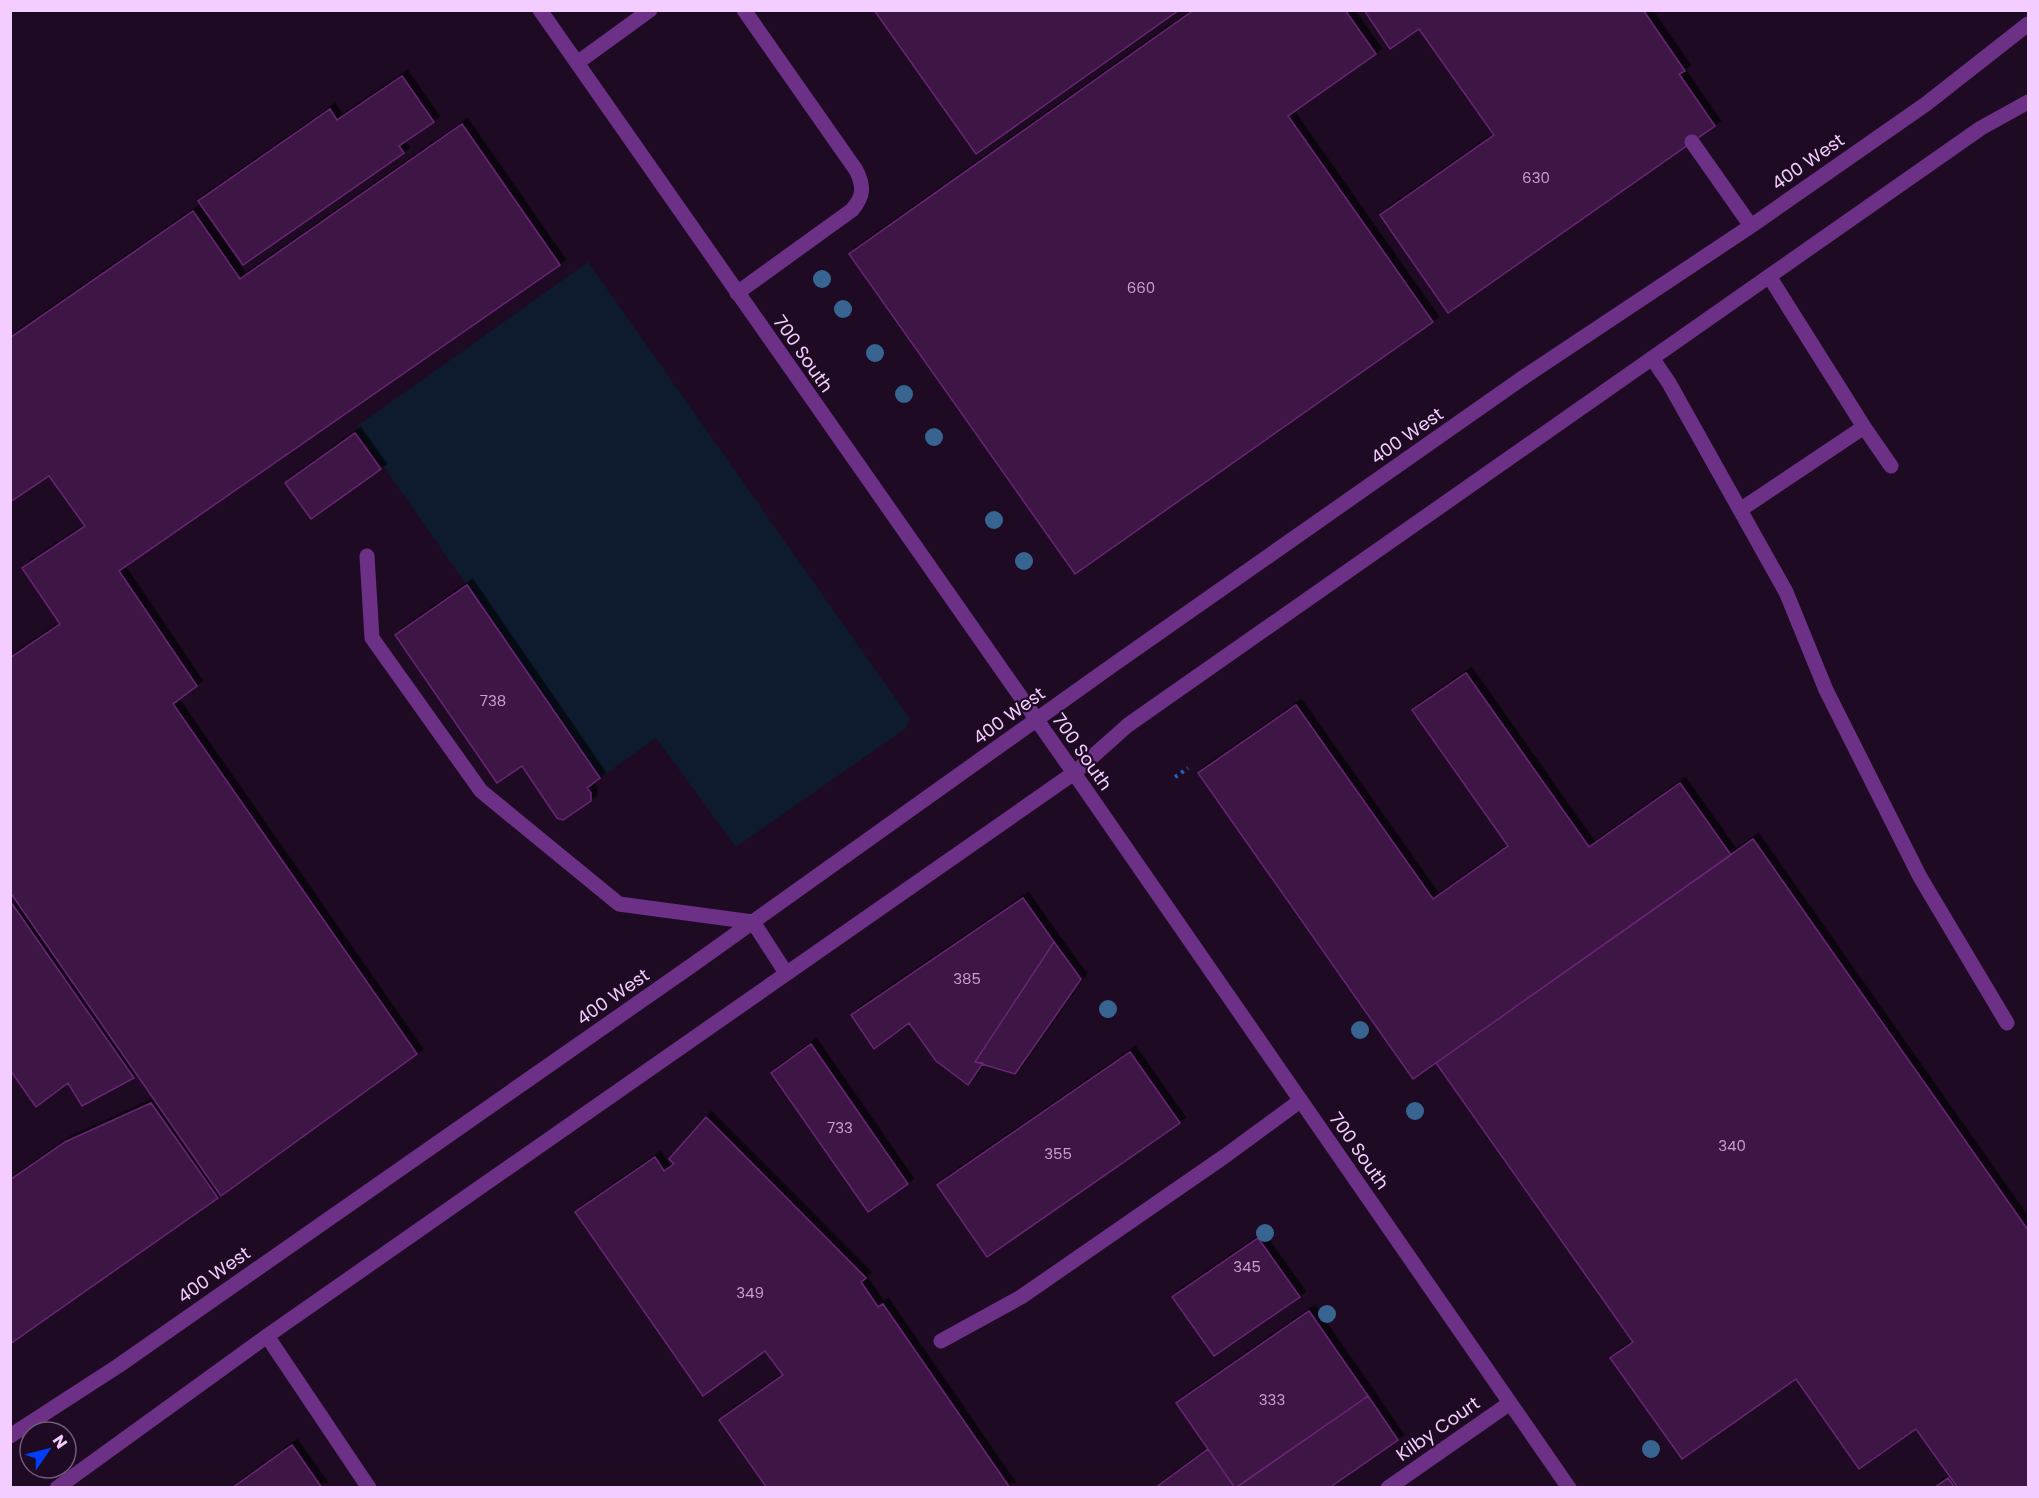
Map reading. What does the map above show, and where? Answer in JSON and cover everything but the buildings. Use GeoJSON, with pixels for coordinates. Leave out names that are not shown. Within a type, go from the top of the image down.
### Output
{"type":"FeatureCollection","features":[{"type":"Feature","properties":{"kind":"street","name":"700 South"},"geometry":{"type":"LineString","coordinates":[[540,10],[1074,773],[1569,1488]]}},
{"type":"Feature","properties":{"kind":"street"},"geometry":{"type":"LineString","coordinates":[[577,63],[650,10]]}},
{"type":"Feature","properties":{"kind":"street"},"geometry":{"type":"LineString","coordinates":[[737,293],[852,210],[863,190],[856,170],[744,10]]}},
{"type":"Feature","properties":{"kind":"street","name":"400 West"},"geometry":{"type":"LineString","coordinates":[[10,1437],[128,1359],[753,922],[1524,377],[1926,104],[2028,24]]}},
{"type":"Feature","properties":{"kind":"street"},"geometry":{"type":"LineString","coordinates":[[57,1488],[267,1336],[1074,773],[1128,725],[1982,128],[2028,102]]}},
{"type":"Feature","properties":{"kind":"street"},"geometry":{"type":"LineString","coordinates":[[1692,142],[1751,225]]}},
{"type":"Feature","properties":{"kind":"street"},"geometry":{"type":"LineString","coordinates":[[1769,276],[1891,466]]}},
{"type":"Feature","properties":{"kind":"street"},"geometry":{"type":"LineString","coordinates":[[1652,358],[1669,383],[1786,592],[1826,690],[1920,877],[2007,1023]]}},
{"type":"Feature","properties":{"kind":"street"},"geometry":{"type":"LineString","coordinates":[[1740,510],[1864,427]]}},
{"type":"Feature","properties":{"kind":"street"},"geometry":{"type":"LineString","coordinates":[[367,556],[372,638],[481,792],[619,904],[753,922],[786,973]]}},
{"type":"Feature","properties":{"kind":"street"},"geometry":{"type":"LineString","coordinates":[[941,1341],[1021,1296],[1225,1156],[1300,1101]]}},
{"type":"Feature","properties":{"kind":"street"},"geometry":{"type":"LineString","coordinates":[[267,1336],[369,1488]]}},
{"type":"Feature","properties":{"kind":"street","name":"Kilby Court"},"geometry":{"type":"LineString","coordinates":[[1388,1488],[1510,1403]]}},
{"type":"Feature","properties":{"kind":"path"},"geometry":{"type":"LineString","coordinates":[[1174,777],[1188,768]]}},
{"type":"Feature","properties":{"kind":"shaded area"},"geometry":{"type":"Polygon","coordinates":[[[588,262],[910,719],[906,728],[736,847],[656,738],[601,777],[356,427],[588,262]]]}}]}
